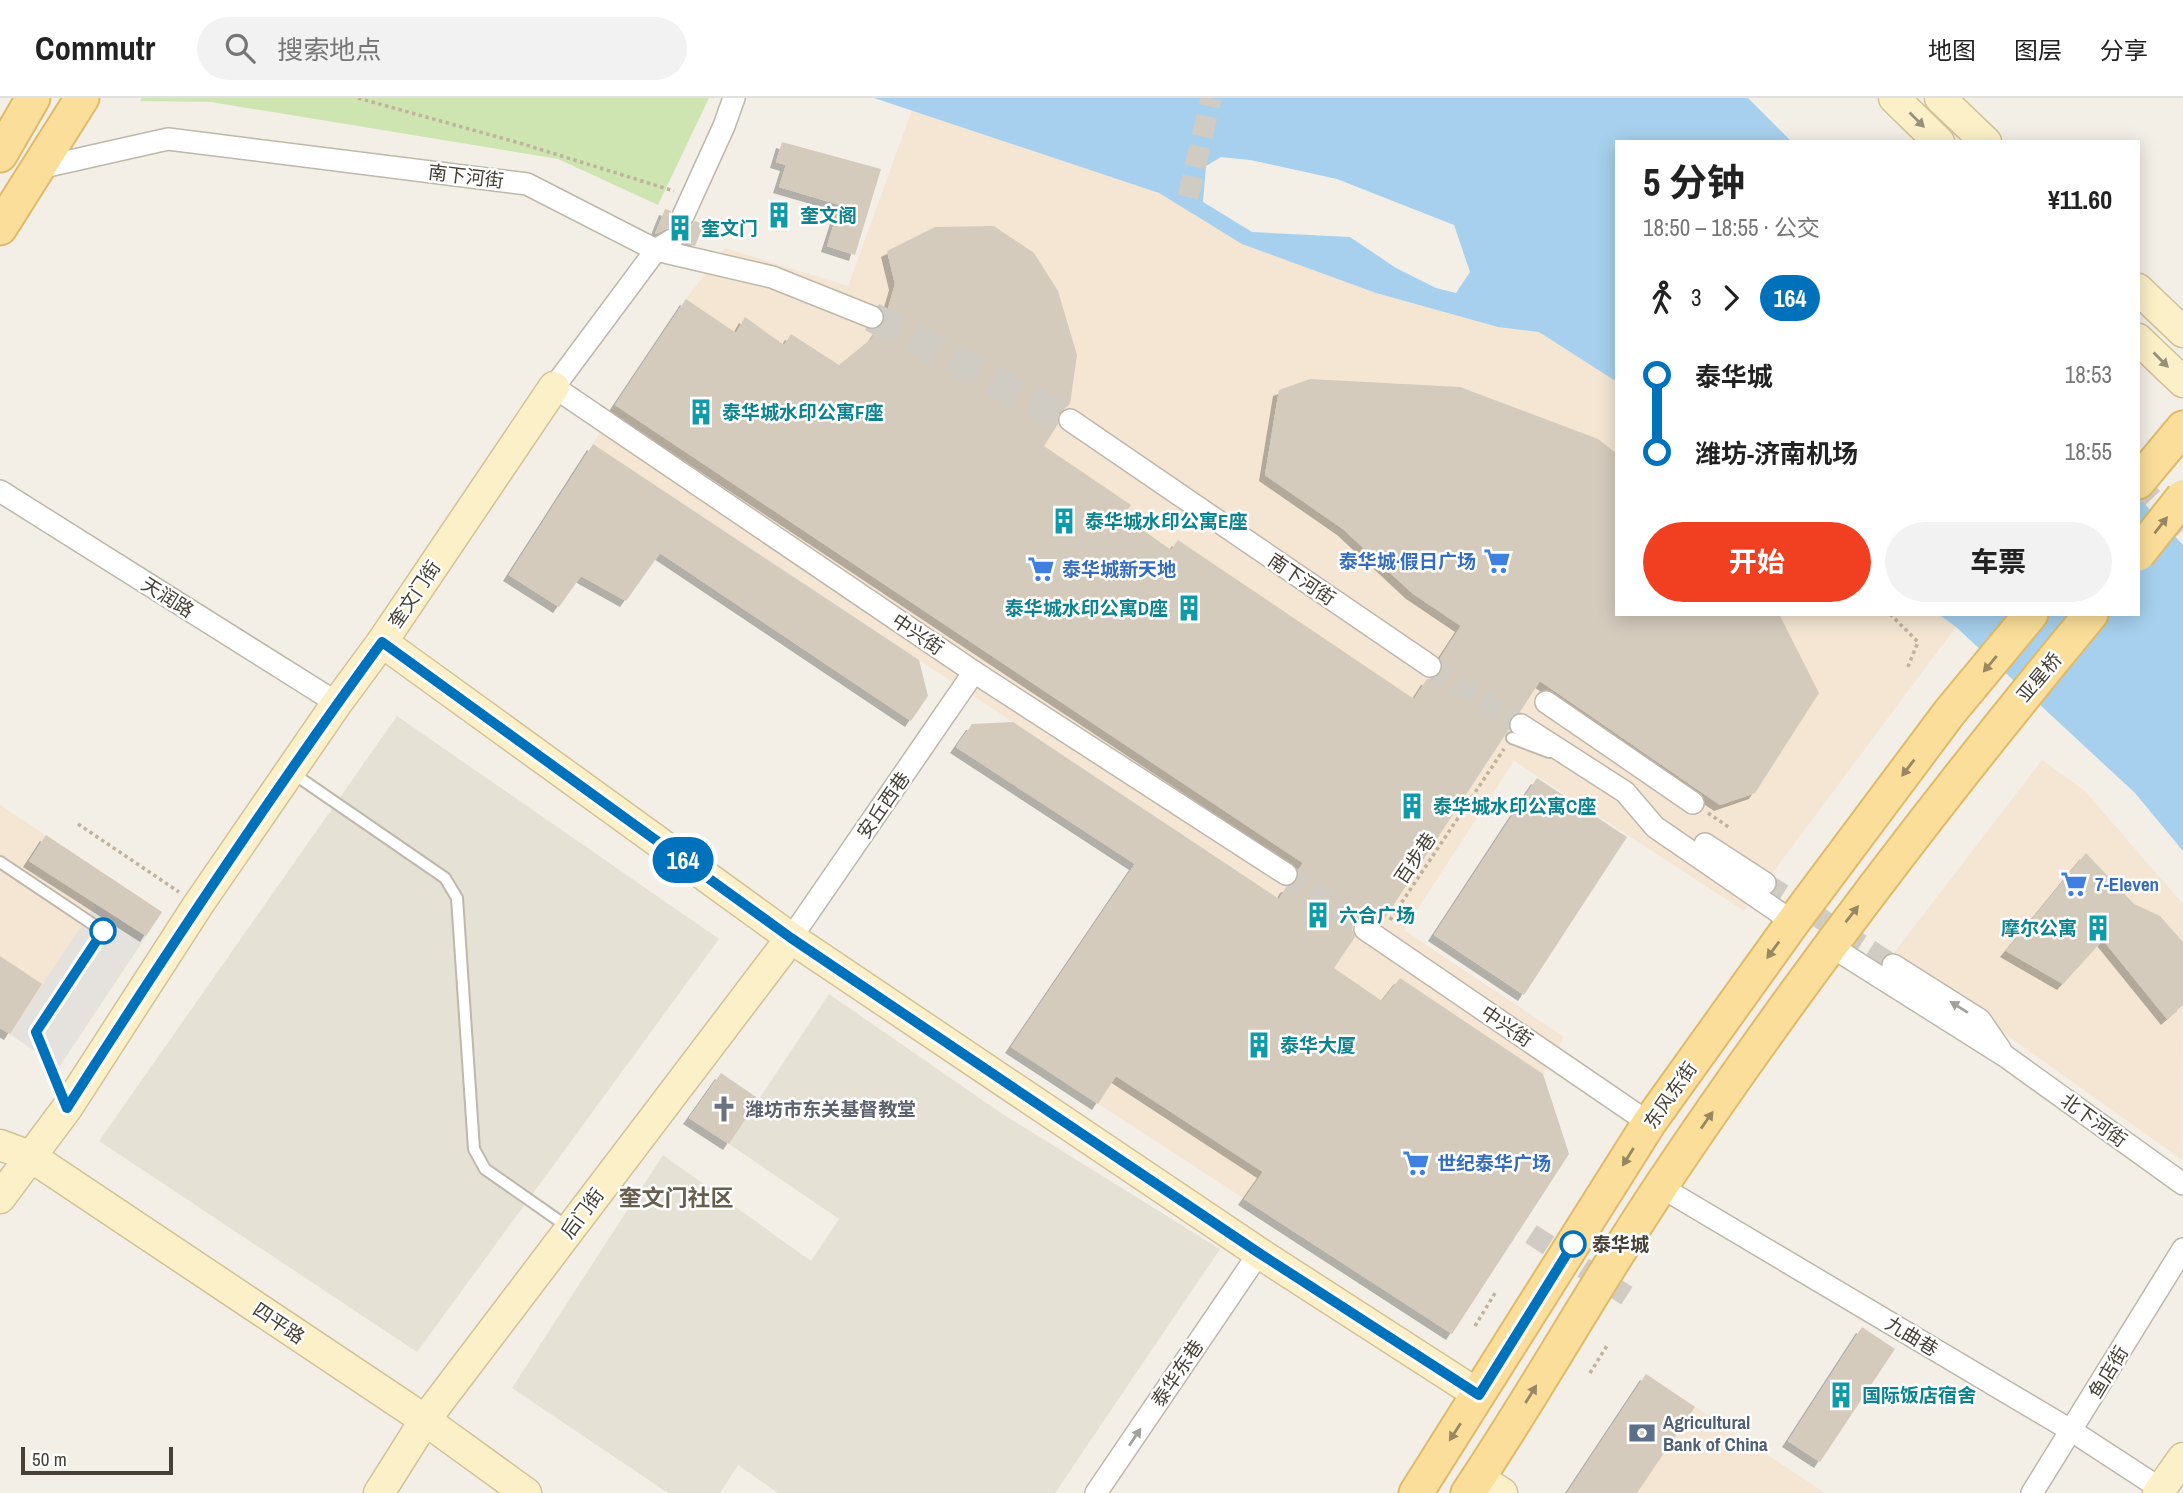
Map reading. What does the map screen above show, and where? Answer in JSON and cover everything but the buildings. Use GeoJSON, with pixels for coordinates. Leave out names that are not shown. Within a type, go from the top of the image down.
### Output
{"type":"FeatureCollection","features":[{"type":"Feature","properties":{"kind":"main road"},"geometry":{"type":"LineString","coordinates":[[0,155],[31,102]]}},
{"type":"Feature","properties":{"kind":"main road"},"geometry":{"type":"LineString","coordinates":[[0,229],[74,111]]}},
{"type":"Feature","properties":{"kind":"main road"},"geometry":{"type":"LineString","coordinates":[[2140,480],[2180,432]]}},
{"type":"Feature","properties":{"kind":"main road"},"geometry":{"type":"LineString","coordinates":[[2140,551],[2183,497]]}},
{"type":"Feature","properties":{"kind":"main road","name":"东风东街"},"geometry":{"type":"LineString","coordinates":[[1416,1493],[1649,1123],[1793,922],[1949,713],[2029,616]]}},
{"type":"Feature","properties":{"kind":"main road","name":"亚星桥"},"geometry":{"type":"LineString","coordinates":[[1829,944],[1987,739],[2089,616]]}},
{"type":"Feature","properties":{"kind":"main road"},"geometry":{"type":"LineString","coordinates":[[1483,1488],[1661,1186],[1829,944]]}},
{"type":"Feature","properties":{"kind":"street"},"geometry":{"type":"LineString","coordinates":[[683,216],[734,98]]}},
{"type":"Feature","properties":{"kind":"street"},"geometry":{"type":"LineString","coordinates":[[1894,98],[1937,140]]}},
{"type":"Feature","properties":{"kind":"street"},"geometry":{"type":"LineString","coordinates":[[1942,99],[1984,140]]}},
{"type":"Feature","properties":{"kind":"street","name":"南下河街"},"geometry":{"type":"LineString","coordinates":[[39,168],[168,139],[527,184],[664,245],[772,277],[872,317]]}},
{"type":"Feature","properties":{"kind":"street","name":"奎文门街"},"geometry":{"type":"LineString","coordinates":[[0,1198],[67,1108],[198,905],[382,642],[554,387],[664,245]]}},
{"type":"Feature","properties":{"kind":"street"},"geometry":{"type":"LineString","coordinates":[[2140,291],[2183,332]]}},
{"type":"Feature","properties":{"kind":"street"},"geometry":{"type":"LineString","coordinates":[[2140,340],[2183,382]]}},
{"type":"Feature","properties":{"kind":"street","name":"中兴街"},"geometry":{"type":"LineString","coordinates":[[554,387],[974,672],[1286,874]]}},
{"type":"Feature","properties":{"kind":"street","name":"南下河街"},"geometry":{"type":"LineString","coordinates":[[1070,420],[1430,666]]}},
{"type":"Feature","properties":{"kind":"street","name":"天润路"},"geometry":{"type":"LineString","coordinates":[[0,491],[337,703]]}},
{"type":"Feature","properties":{"kind":"street"},"geometry":{"type":"LineString","coordinates":[[382,642],[791,938],[1259,1253],[1479,1395]]}},
{"type":"Feature","properties":{"kind":"street","name":"安丘西巷"},"geometry":{"type":"LineString","coordinates":[[791,938],[974,672]]}},
{"type":"Feature","properties":{"kind":"street"},"geometry":{"type":"LineString","coordinates":[[1546,702],[1693,803]]}},
{"type":"Feature","properties":{"kind":"street"},"geometry":{"type":"LineString","coordinates":[[1517,731],[1587,768],[1765,883]]}},
{"type":"Feature","properties":{"kind":"street"},"geometry":{"type":"LineString","coordinates":[[1625,792],[1656,827],[1793,922]]}},
{"type":"Feature","properties":{"kind":"street","name":"中兴街"},"geometry":{"type":"LineString","coordinates":[[1372,933],[1649,1123]]}},
{"type":"Feature","properties":{"kind":"street","name":"后门街"},"geometry":{"type":"LineString","coordinates":[[379,1493],[425,1420],[791,938]]}},
{"type":"Feature","properties":{"kind":"street","name":"北下河街"},"geometry":{"type":"LineString","coordinates":[[1829,944],[2005,1056],[2183,1184]]}},
{"type":"Feature","properties":{"kind":"street","name":"北下河街"},"geometry":{"type":"LineString","coordinates":[[1893,965],[1980,1020],[2005,1056]]}},
{"type":"Feature","properties":{"kind":"street","name":"四平路"},"geometry":{"type":"LineString","coordinates":[[0,1123],[30,1156]]}},
{"type":"Feature","properties":{"kind":"street","name":"四平路"},"geometry":{"type":"LineString","coordinates":[[0,1144],[30,1156],[425,1420],[526,1493]]}},
{"type":"Feature","properties":{"kind":"street","name":"九曲巷"},"geometry":{"type":"LineString","coordinates":[[1661,1186],[2072,1431],[2160,1491]]}},
{"type":"Feature","properties":{"kind":"street","name":"鱼店街"},"geometry":{"type":"LineString","coordinates":[[2032,1493],[2183,1250]]}},
{"type":"Feature","properties":{"kind":"street","name":"泰华东巷"},"geometry":{"type":"LineString","coordinates":[[1096,1493],[1259,1253]]}},
{"type":"Feature","properties":{"kind":"street"},"geometry":{"type":"LineString","coordinates":[[2160,1491],[2183,1458]]}},
{"type":"Feature","properties":{"kind":"lane"},"geometry":{"type":"LineString","coordinates":[[290,771],[445,878],[457,898],[474,1149],[485,1169],[570,1229]]}},
{"type":"Feature","properties":{"kind":"lane"},"geometry":{"type":"LineString","coordinates":[[0,862],[103,931],[36,1032],[67,1108]]}},
{"type":"Feature","properties":{"kind":"path"},"geometry":{"type":"LineString","coordinates":[[358,98],[523,144],[693,197]]}},
{"type":"Feature","properties":{"kind":"path"},"geometry":{"type":"LineString","coordinates":[[1892,616],[1918,642],[1906,669]]}},
{"type":"Feature","properties":{"kind":"path","name":"百步巷"},"geometry":{"type":"LineString","coordinates":[[1372,933],[1517,731]]}},
{"type":"Feature","properties":{"kind":"path"},"geometry":{"type":"LineString","coordinates":[[1693,803],[1730,828]]}},
{"type":"Feature","properties":{"kind":"path"},"geometry":{"type":"LineString","coordinates":[[78,824],[198,905]]}},
{"type":"Feature","properties":{"kind":"path"},"geometry":{"type":"LineString","coordinates":[[1475,1326],[1495,1293]]}},
{"type":"Feature","properties":{"kind":"path"},"geometry":{"type":"LineString","coordinates":[[1590,1373],[1608,1344]]}},
{"type":"Feature","properties":{"kind":"shaded area"},"geometry":{"type":"Polygon","coordinates":[[[912,110],[1159,193],[1242,244],[1376,293],[1498,327],[1539,332],[1615,381],[1615,616],[1941,616],[1956,627],[1744,911],[1514,761],[1404,930],[1564,1037],[1543,1074],[1569,1154],[1452,1334],[1011,1047],[1165,823],[593,444],[615,405],[686,299],[725,248],[848,286],[912,110]]]}},
{"type":"Feature","properties":{"kind":"shaded area"},"geometry":{"type":"Polygon","coordinates":[[[397,716],[719,939],[417,1352],[99,1141],[397,716]]]}},
{"type":"Feature","properties":{"kind":"shaded area"},"geometry":{"type":"Polygon","coordinates":[[[2042,760],[2084,790],[2183,904],[2182,1160],[1893,954],[2042,760]]]}},
{"type":"Feature","properties":{"kind":"shaded area"},"geometry":{"type":"Polygon","coordinates":[[[0,805],[162,912],[59,1067],[0,1028],[0,805]]]}},
{"type":"Feature","properties":{"kind":"shaded area"},"geometry":{"type":"Polygon","coordinates":[[[96,904],[146,936],[59,1067],[10,1034],[96,904]]]}},
{"type":"Feature","properties":{"kind":"shaded area"},"geometry":{"type":"Polygon","coordinates":[[[829,994],[1001,1113],[1220,1249],[1055,1493],[778,1493],[738,1465],[720,1493],[668,1493],[512,1388],[663,1155],[811,1261],[839,1219],[729,1144],[829,994]]]}},
{"type":"Feature","properties":{"kind":"shaded area"},"geometry":{"type":"Polygon","coordinates":[[[1646,1374],[1825,1493],[1567,1493],[1646,1374]]]}},
{"type":"Feature","properties":{"kind":"green space"},"geometry":{"type":"Polygon","coordinates":[[[142,98],[709,98],[658,205],[558,159],[211,102],[140,101],[142,98]]]}},
{"type":"Feature","properties":{"kind":"water"},"geometry":{"type":"Polygon","coordinates":[[[874,98],[1748,98],[1790,140],[1615,140],[1615,381],[1539,332],[1498,327],[1376,293],[1242,244],[1159,193],[874,98]],[[1221,157],[1206,166],[1203,202],[1252,232],[1350,237],[1396,268],[1436,288],[1456,293],[1470,272],[1454,225],[1337,179],[1250,160],[1221,157]]]}},
{"type":"Feature","properties":{"kind":"water"},"geometry":{"type":"Polygon","coordinates":[[[2140,499],[2183,545],[2183,851],[2135,793],[1956,627],[1941,616],[2140,616],[2140,499]]]}},
{"type":"Feature","properties":{"kind":"tunnel"},"geometry":{"type":"LineString","coordinates":[[1188,197],[1211,98]]}},
{"type":"Feature","properties":{"kind":"tunnel"},"geometry":{"type":"LineString","coordinates":[[872,317],[1070,420]]}},
{"type":"Feature","properties":{"kind":"tunnel"},"geometry":{"type":"LineString","coordinates":[[2140,485],[2183,530]]}},
{"type":"Feature","properties":{"kind":"tunnel"},"geometry":{"type":"LineString","coordinates":[[1430,666],[1521,725]]}},
{"type":"Feature","properties":{"kind":"tunnel"},"geometry":{"type":"LineString","coordinates":[[1286,874],[1365,929]]}},
{"type":"Feature","properties":{"kind":"tunnel"},"geometry":{"type":"LineString","coordinates":[[1765,883],[1893,965]]}},
{"type":"Feature","properties":{"kind":"tunnel"},"geometry":{"type":"LineString","coordinates":[[1531,1234],[1635,1301]]}},
{"type":"Feature","properties":{"kind":"bus line","name":"164"},"geometry":{"type":"LineString","coordinates":[[103,931],[36,1032],[67,1108],[198,905],[382,642],[791,938],[1259,1253],[1479,1395],[1573,1244]]}},
{"type":"Feature","properties":{"kind":"place","name":"奎文阁"},"geometry":{"type":"Point","coordinates":[779,215]}},
{"type":"Feature","properties":{"kind":"place","name":"奎文门"},"geometry":{"type":"Point","coordinates":[680,228]}},
{"type":"Feature","properties":{"kind":"place","name":"泰华城水印公寓F座"},"geometry":{"type":"Point","coordinates":[701,412]}},
{"type":"Feature","properties":{"kind":"place","name":"泰华城水印公寓E座"},"geometry":{"type":"Point","coordinates":[1064,521]}},
{"type":"Feature","properties":{"kind":"place","name":"泰华城·假日广场"},"geometry":{"type":"Point","coordinates":[1497,561]}},
{"type":"Feature","properties":{"kind":"place","name":"泰华城新天地"},"geometry":{"type":"Point","coordinates":[1041,569]}},
{"type":"Feature","properties":{"kind":"place","name":"泰华城水印公寓D座"},"geometry":{"type":"Point","coordinates":[1189,608]}},
{"type":"Feature","properties":{"kind":"place","name":"泰华城水印公寓C座"},"geometry":{"type":"Point","coordinates":[1412,806]}},
{"type":"Feature","properties":{"kind":"place","name":"7-Eleven"},"geometry":{"type":"Point","coordinates":[2074,884]}},
{"type":"Feature","properties":{"kind":"place","name":"六合广场"},"geometry":{"type":"Point","coordinates":[1318,915]}},
{"type":"Feature","properties":{"kind":"place","name":"摩尔公寓"},"geometry":{"type":"Point","coordinates":[2098,928]}},
{"type":"Feature","properties":{"kind":"place","name":"泰华大厦"},"geometry":{"type":"Point","coordinates":[1259,1045]}},
{"type":"Feature","properties":{"kind":"place","name":"潍坊市东关基督教堂"},"geometry":{"type":"Point","coordinates":[724,1109]}},
{"type":"Feature","properties":{"kind":"place","name":"世纪泰华广场"},"geometry":{"type":"Point","coordinates":[1416,1163]}},
{"type":"Feature","properties":{"kind":"place","name":"泰华城"},"geometry":{"type":"Point","coordinates":[1573,1244]}},
{"type":"Feature","properties":{"kind":"place","name":"国际饭店宿舍"},"geometry":{"type":"Point","coordinates":[1841,1395]}},
{"type":"Feature","properties":{"kind":"place","name":"Agricultural Bank of China"},"geometry":{"type":"Point","coordinates":[1642,1433]}},
{"type":"Feature","properties":{"kind":"district","name":"奎文门社区"},"geometry":{"type":"Point","coordinates":[676,1198]}}]}
